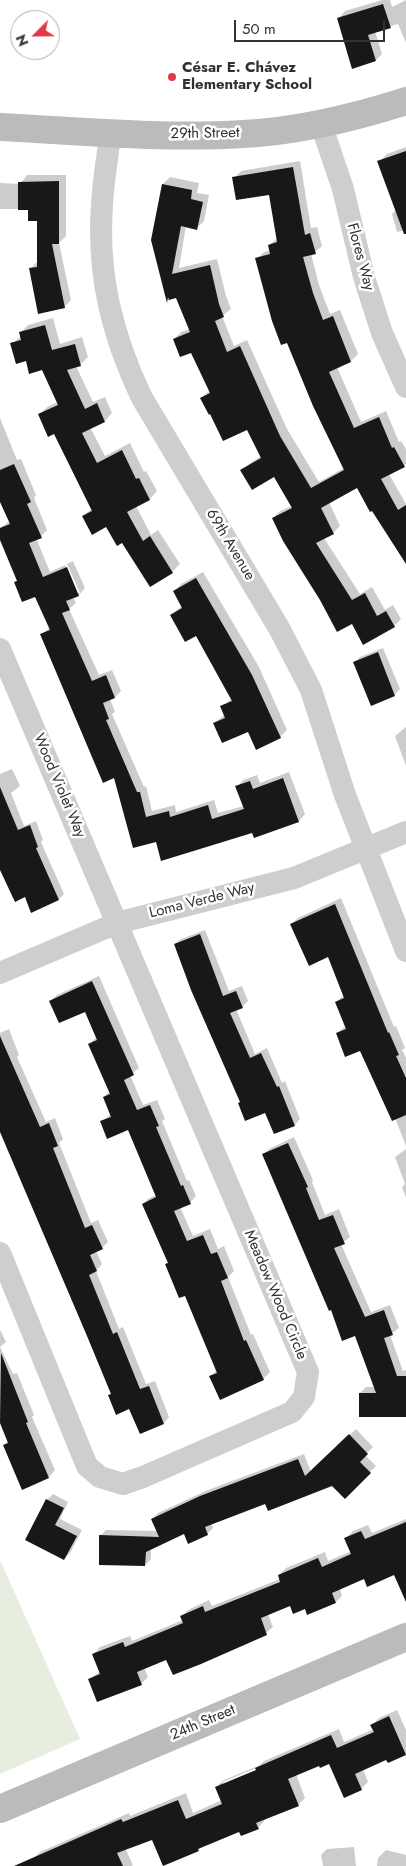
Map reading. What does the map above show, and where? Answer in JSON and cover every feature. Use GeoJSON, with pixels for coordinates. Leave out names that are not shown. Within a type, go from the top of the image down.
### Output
{"type":"FeatureCollection","features":[{"type":"Feature","properties":{"kind":"street","name":"29th Street"},"geometry":{"type":"LineString","coordinates":[[0,128],[200,136],[245,134],[321,124],[366,113],[406,100]]}},
{"type":"Feature","properties":{"kind":"street","name":"Flores Way"},"geometry":{"type":"LineString","coordinates":[[321,124],[343,189],[364,277],[382,333],[406,387]]}},
{"type":"Feature","properties":{"kind":"street","name":"69th Avenue"},"geometry":{"type":"LineString","coordinates":[[110,133],[102,204],[101,241],[104,283],[113,325],[126,365],[142,398],[279,628],[311,690],[364,849],[406,951]]}},
{"type":"Feature","properties":{"kind":"street","name":"Wood Violet Way"},"geometry":{"type":"LineString","coordinates":[[0,649],[117,923]]}},
{"type":"Feature","properties":{"kind":"street","name":"Loma Verde Way"},"geometry":{"type":"LineString","coordinates":[[0,973],[117,923],[294,878],[406,832]]}},
{"type":"Feature","properties":{"kind":"street","name":"Meadow Wood Circle"},"geometry":{"type":"LineString","coordinates":[[0,1253],[86,1466],[100,1477],[123,1484],[143,1477],[292,1412],[304,1397],[308,1372],[117,923]]}},
{"type":"Feature","properties":{"kind":"street","name":"24th Street"},"geometry":{"type":"LineString","coordinates":[[0,1809],[406,1637]]}},
{"type":"Feature","properties":{"kind":"shaded area"},"geometry":{"type":"Polygon","coordinates":[[[0,1560],[80,1739],[0,1774],[0,1560]]]}},
{"type":"Feature","properties":{"kind":"building"},"geometry":{"type":"Polygon","coordinates":[[[383,4],[391,28],[368,35],[376,61],[352,69],[337,18],[383,4]]]}},
{"type":"Feature","properties":{"kind":"building"},"geometry":{"type":"Polygon","coordinates":[[[406,151],[406,234],[404,234],[377,161],[406,151]]]}},
{"type":"Feature","properties":{"kind":"building"},"geometry":{"type":"Polygon","coordinates":[[[293,167],[305,235],[310,233],[316,254],[303,257],[313,293],[323,320],[333,316],[351,362],[329,372],[354,428],[379,417],[392,448],[394,447],[405,467],[381,479],[398,510],[406,505],[406,564],[372,511],[370,512],[357,488],[321,508],[334,534],[316,543],[352,600],[365,593],[377,616],[386,611],[395,627],[363,645],[352,624],[337,632],[320,600],[283,541],[272,518],[292,508],[274,477],[252,490],[240,470],[261,458],[247,430],[223,441],[200,398],[210,393],[191,353],[180,357],[173,339],[190,332],[176,298],[169,300],[168,297],[167,303],[151,240],[162,184],[192,190],[191,199],[203,202],[197,230],[181,226],[172,274],[210,265],[224,317],[215,321],[227,352],[240,346],[280,436],[311,488],[344,470],[313,406],[287,343],[281,345],[272,321],[255,258],[270,254],[268,245],[277,242],[269,195],[236,200],[232,177],[293,167]]]}},
{"type":"Feature","properties":{"kind":"building"},"geometry":{"type":"Polygon","coordinates":[[[59,181],[59,244],[52,244],[65,308],[38,314],[29,268],[37,267],[37,221],[28,221],[28,210],[18,210],[18,182],[59,181]]]}},
{"type":"Feature","properties":{"kind":"building"},"geometry":{"type":"Polygon","coordinates":[[[45,325],[52,350],[75,344],[81,366],[67,370],[85,409],[97,403],[105,422],[82,433],[97,463],[122,450],[136,479],[139,478],[150,500],[127,512],[143,541],[150,536],[173,573],[150,587],[122,543],[117,546],[106,527],[92,535],[82,516],[92,511],[54,434],[48,437],[38,414],[58,405],[42,370],[29,374],[26,361],[16,364],[10,343],[21,340],[19,332],[45,325]]]}},
{"type":"Feature","properties":{"kind":"building"},"geometry":{"type":"Polygon","coordinates":[[[14,464],[31,502],[27,504],[42,538],[29,543],[43,577],[67,567],[79,596],[66,601],[70,610],[62,613],[92,681],[106,675],[115,698],[103,703],[109,719],[106,720],[137,792],[140,792],[146,817],[169,811],[170,817],[208,805],[212,819],[244,809],[235,786],[250,781],[253,789],[283,778],[299,822],[254,838],[252,833],[161,861],[156,842],[133,848],[114,778],[103,783],[40,634],[50,630],[35,597],[22,602],[14,582],[17,581],[0,540],[0,528],[10,524],[0,502],[0,470],[14,464]]]}},
{"type":"Feature","properties":{"kind":"building"},"geometry":{"type":"Polygon","coordinates":[[[196,578],[252,675],[281,738],[256,750],[248,732],[222,743],[213,723],[225,718],[220,706],[232,701],[196,636],[185,642],[170,615],[182,608],[173,591],[196,578]]]}},
{"type":"Feature","properties":{"kind":"building"},"geometry":{"type":"Polygon","coordinates":[[[378,652],[395,696],[371,706],[353,662],[378,652]]]}},
{"type":"Feature","properties":{"kind":"building"},"geometry":{"type":"Polygon","coordinates":[[[0,787],[18,830],[30,825],[38,847],[36,848],[59,900],[31,913],[25,897],[15,902],[0,870],[0,787]]]}},
{"type":"Feature","properties":{"kind":"building"},"geometry":{"type":"Polygon","coordinates":[[[335,904],[388,1033],[399,1055],[396,1056],[406,1078],[406,1115],[392,1121],[360,1051],[345,1057],[336,1033],[346,1029],[335,1002],[344,998],[328,957],[309,966],[290,924],[335,904]]]}},
{"type":"Feature","properties":{"kind":"building"},"geometry":{"type":"Polygon","coordinates":[[[200,934],[223,996],[236,991],[243,1008],[230,1013],[250,1058],[261,1053],[277,1087],[279,1086],[295,1126],[274,1134],[265,1113],[245,1121],[238,1103],[240,1102],[191,990],[174,944],[200,934]]]}},
{"type":"Feature","properties":{"kind":"building"},"geometry":{"type":"Polygon","coordinates":[[[92,981],[134,1075],[124,1080],[137,1110],[150,1105],[159,1126],[156,1127],[181,1186],[183,1185],[191,1204],[174,1211],[187,1241],[203,1235],[211,1254],[217,1252],[228,1278],[221,1281],[244,1341],[246,1340],[264,1380],[220,1400],[209,1376],[217,1373],[185,1296],[179,1298],[165,1264],[168,1263],[142,1204],[156,1197],[128,1130],[107,1139],[100,1121],[111,1117],[103,1097],[110,1094],[88,1044],[97,1040],[85,1012],[59,1023],[49,1001],[92,981]]]}},
{"type":"Feature","properties":{"kind":"building"},"geometry":{"type":"Polygon","coordinates":[[[0,1036],[40,1127],[49,1123],[58,1146],[53,1148],[85,1228],[92,1225],[103,1249],[90,1255],[97,1271],[89,1275],[113,1334],[117,1332],[140,1389],[149,1386],[164,1424],[140,1434],[129,1409],[116,1415],[108,1395],[111,1394],[0,1132],[0,1036]]]}},
{"type":"Feature","properties":{"kind":"building"},"geometry":{"type":"Polygon","coordinates":[[[288,1143],[308,1187],[306,1188],[319,1220],[333,1215],[345,1244],[334,1248],[365,1317],[384,1310],[393,1335],[384,1338],[397,1376],[406,1376],[406,1417],[359,1417],[359,1393],[376,1393],[355,1336],[342,1341],[331,1310],[329,1311],[262,1154],[288,1143]]]}},
{"type":"Feature","properties":{"kind":"building"},"geometry":{"type":"Polygon","coordinates":[[[1,1353],[28,1422],[26,1423],[49,1478],[22,1490],[3,1445],[8,1443],[0,1423],[1,1353]]]}},
{"type":"Feature","properties":{"kind":"building"},"geometry":{"type":"Polygon","coordinates":[[[349,1434],[368,1454],[360,1462],[371,1473],[345,1499],[332,1486],[268,1511],[265,1504],[205,1527],[208,1535],[188,1544],[184,1534],[146,1552],[145,1566],[99,1565],[99,1535],[159,1537],[151,1519],[200,1496],[298,1459],[305,1476],[349,1434]]]}},
{"type":"Feature","properties":{"kind":"building"},"geometry":{"type":"Polygon","coordinates":[[[46,1499],[64,1508],[55,1525],[77,1536],[64,1560],[25,1540],[46,1499]]]}},
{"type":"Feature","properties":{"kind":"building"},"geometry":{"type":"Polygon","coordinates":[[[406,1522],[406,1602],[394,1575],[367,1587],[364,1579],[332,1593],[336,1603],[307,1615],[305,1609],[293,1614],[290,1606],[261,1618],[267,1635],[201,1664],[173,1675],[166,1660],[137,1672],[142,1685],[97,1702],[88,1679],[100,1674],[92,1654],[123,1642],[125,1647],[183,1623],[180,1616],[203,1606],[205,1612],[280,1582],[278,1575],[318,1558],[322,1567],[351,1554],[344,1538],[361,1531],[365,1539],[406,1522]]]}},
{"type":"Feature","properties":{"kind":"building"},"geometry":{"type":"Polygon","coordinates":[[[389,1716],[406,1755],[388,1763],[386,1760],[355,1774],[362,1790],[344,1798],[329,1764],[320,1768],[319,1766],[288,1779],[299,1806],[256,1823],[259,1829],[241,1836],[239,1832],[163,1866],[152,1840],[117,1853],[123,1866],[14,1866],[121,1819],[123,1822],[178,1800],[186,1819],[222,1804],[215,1787],[331,1735],[337,1748],[374,1732],[370,1725],[389,1716]]]}},
{"type":"Feature","properties":{"kind":"place","name":"César E. Chávez Elementary School"},"geometry":{"type":"Point","coordinates":[172,77]}}]}
